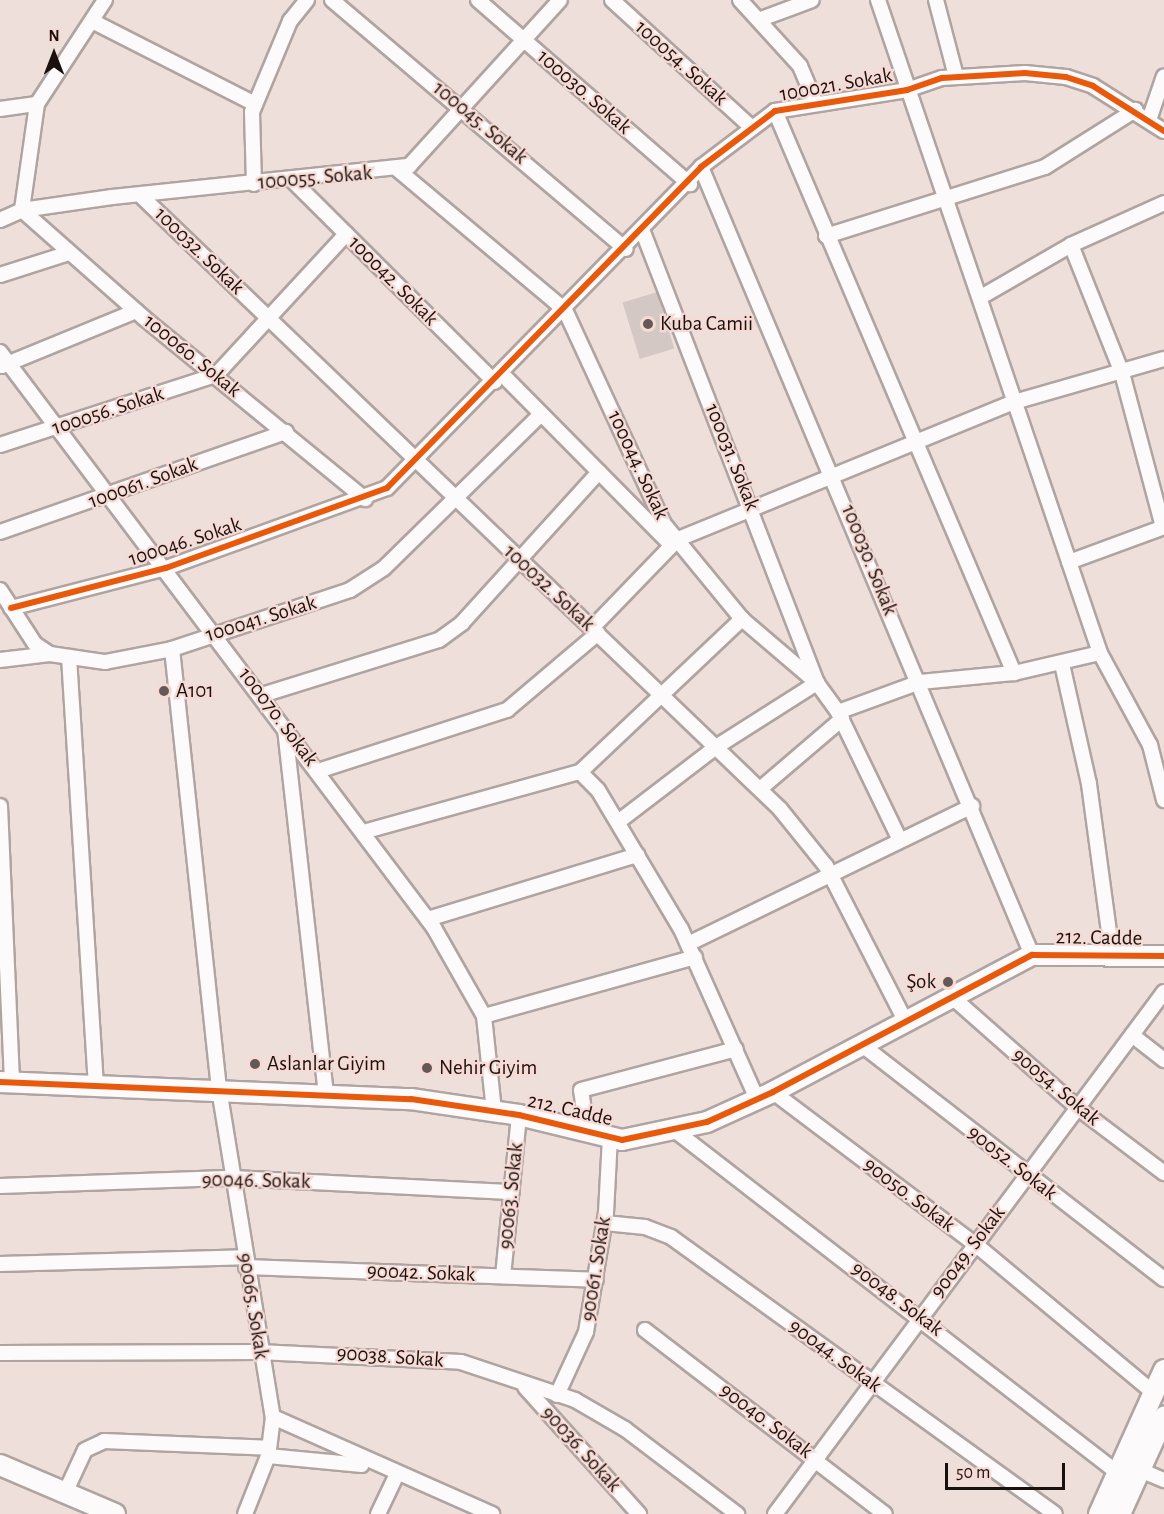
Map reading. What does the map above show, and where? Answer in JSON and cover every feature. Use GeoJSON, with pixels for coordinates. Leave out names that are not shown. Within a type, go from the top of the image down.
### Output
{"type":"FeatureCollection","features":[{"type":"Feature","properties":{"kind":"street"},"geometry":{"type":"LineString","coordinates":[[22,210],[37,104],[105,0]]}},
{"type":"Feature","properties":{"kind":"street"},"geometry":{"type":"LineString","coordinates":[[254,184],[255,104],[290,21],[307,0]]}},
{"type":"Feature","properties":{"kind":"street","name":"100045. Sokak"},"geometry":{"type":"LineString","coordinates":[[332,0],[460,106],[626,249]]}},
{"type":"Feature","properties":{"kind":"street","name":"100030. Sokak"},"geometry":{"type":"LineString","coordinates":[[478,0],[690,184]]}},
{"type":"Feature","properties":{"kind":"street","name":"100055. Sokak"},"geometry":{"type":"LineString","coordinates":[[0,220],[22,210],[409,166],[460,106],[526,40],[560,0]]}},
{"type":"Feature","properties":{"kind":"street","name":"100054. Sokak"},"geometry":{"type":"LineString","coordinates":[[612,0],[750,126]]}},
{"type":"Feature","properties":{"kind":"street"},"geometry":{"type":"LineString","coordinates":[[740,0],[761,19],[800,66],[816,105]]}},
{"type":"Feature","properties":{"kind":"street"},"geometry":{"type":"LineString","coordinates":[[761,19],[813,0]]}},
{"type":"Feature","properties":{"kind":"street"},"geometry":{"type":"LineString","coordinates":[[878,0],[943,198],[981,297],[1014,402],[1100,653],[1150,745],[1163,782],[1164,800]]}},
{"type":"Feature","properties":{"kind":"street"},"geometry":{"type":"LineString","coordinates":[[936,0],[956,76]]}},
{"type":"Feature","properties":{"kind":"street"},"geometry":{"type":"LineString","coordinates":[[92,21],[255,104]]}},
{"type":"Feature","properties":{"kind":"street","name":"100021. Sokak"},"geometry":{"type":"LineString","coordinates":[[365,499],[387,488],[414,463],[690,184],[701,167],[750,126],[774,111],[907,90],[956,76],[1066,77],[1135,110],[1164,131]]}},
{"type":"Feature","properties":{"kind":"street"},"geometry":{"type":"LineString","coordinates":[[1149,120],[1164,76]]}},
{"type":"Feature","properties":{"kind":"street"},"geometry":{"type":"LineString","coordinates":[[0,109],[37,104]]}},
{"type":"Feature","properties":{"kind":"street"},"geometry":{"type":"LineString","coordinates":[[826,236],[1045,167],[1135,110]]}},
{"type":"Feature","properties":{"kind":"street"},"geometry":{"type":"LineString","coordinates":[[774,111],[1014,673]]}},
{"type":"Feature","properties":{"kind":"street","name":"100030. Sokak"},"geometry":{"type":"LineString","coordinates":[[701,167],[835,477],[1032,955]]}},
{"type":"Feature","properties":{"kind":"street","name":"100044. Sokak"},"geometry":{"type":"LineString","coordinates":[[397,169],[565,310],[664,524],[675,542],[742,619],[817,683],[840,716],[899,838]]}},
{"type":"Feature","properties":{"kind":"street","name":"100042. Sokak"},"geometry":{"type":"LineString","coordinates":[[292,180],[346,234],[499,378],[541,414],[599,472],[675,542]]}},
{"type":"Feature","properties":{"kind":"street","name":"100032. Sokak"},"geometry":{"type":"LineString","coordinates":[[140,195],[268,316],[414,463],[595,631],[760,789],[829,873],[906,1022]]}},
{"type":"Feature","properties":{"kind":"street"},"geometry":{"type":"LineString","coordinates":[[981,297],[1071,245],[1164,202]]}},
{"type":"Feature","properties":{"kind":"street","name":"100060. Sokak"},"geometry":{"type":"LineString","coordinates":[[22,210],[136,311],[365,499]]}},
{"type":"Feature","properties":{"kind":"street","name":"100031. Sokak"},"geometry":{"type":"LineString","coordinates":[[643,231],[754,512],[817,683]]}},
{"type":"Feature","properties":{"kind":"street"},"geometry":{"type":"LineString","coordinates":[[216,375],[346,234]]}},
{"type":"Feature","properties":{"kind":"street"},"geometry":{"type":"LineString","coordinates":[[1070,562],[1164,527],[1122,373],[1071,245]]}},
{"type":"Feature","properties":{"kind":"street"},"geometry":{"type":"LineString","coordinates":[[0,275],[69,253]]}},
{"type":"Feature","properties":{"kind":"street"},"geometry":{"type":"LineString","coordinates":[[3,361],[136,311]]}},
{"type":"Feature","properties":{"kind":"street"},"geometry":{"type":"LineString","coordinates":[[318,771],[507,710],[595,631],[675,542],[754,512],[1014,402],[1122,373],[1164,359]]}},
{"type":"Feature","properties":{"kind":"street","name":"100070. Sokak"},"geometry":{"type":"LineString","coordinates":[[3,361],[105,498],[166,568],[428,920],[484,1016],[494,1111]]}},
{"type":"Feature","properties":{"kind":"street","name":"100056. Sokak"},"geometry":{"type":"LineString","coordinates":[[0,445],[216,375]]}},
{"type":"Feature","properties":{"kind":"street","name":"100041. Sokak"},"geometry":{"type":"LineString","coordinates":[[0,660],[50,654],[105,662],[172,649],[214,632],[351,590],[384,568],[541,414]]}},
{"type":"Feature","properties":{"kind":"street","name":"100061. Sokak"},"geometry":{"type":"LineString","coordinates":[[0,532],[105,498],[286,432]]}},
{"type":"Feature","properties":{"kind":"street"},"geometry":{"type":"LineString","coordinates":[[262,695],[439,640],[462,623],[517,558],[599,472]]}},
{"type":"Feature","properties":{"kind":"street","name":"100046. Sokak"},"geometry":{"type":"LineString","coordinates":[[4,598],[166,568],[365,499]]}},
{"type":"Feature","properties":{"kind":"street"},"geometry":{"type":"LineString","coordinates":[[4,598],[34,644],[50,654]]}},
{"type":"Feature","properties":{"kind":"street"},"geometry":{"type":"LineString","coordinates":[[363,832],[580,772],[742,619]]}},
{"type":"Feature","properties":{"kind":"street","name":"90065. Sokak"},"geometry":{"type":"LineString","coordinates":[[172,649],[220,1095],[259,1352],[273,1417],[268,1452],[245,1514]]}},
{"type":"Feature","properties":{"kind":"street"},"geometry":{"type":"LineString","coordinates":[[760,789],[840,716],[920,682],[1014,673],[1062,664],[1100,653]]}},
{"type":"Feature","properties":{"kind":"street"},"geometry":{"type":"LineString","coordinates":[[69,657],[96,1088]]}},
{"type":"Feature","properties":{"kind":"street"},"geometry":{"type":"LineString","coordinates":[[1062,664],[1089,784],[1112,954]]}},
{"type":"Feature","properties":{"kind":"street"},"geometry":{"type":"LineString","coordinates":[[618,822],[716,747],[817,683]]}},
{"type":"Feature","properties":{"kind":"street"},"geometry":{"type":"LineString","coordinates":[[285,727],[326,1097]]}},
{"type":"Feature","properties":{"kind":"street"},"geometry":{"type":"LineString","coordinates":[[580,772],[618,822],[688,944],[736,1049],[765,1095]]}},
{"type":"Feature","properties":{"kind":"street"},"geometry":{"type":"LineString","coordinates":[[0,806],[6,1082]]}},
{"type":"Feature","properties":{"kind":"street"},"geometry":{"type":"LineString","coordinates":[[688,944],[899,838],[972,806]]}},
{"type":"Feature","properties":{"kind":"street"},"geometry":{"type":"LineString","coordinates":[[428,920],[637,855]]}},
{"type":"Feature","properties":{"kind":"street","name":"212. Cadde"},"geometry":{"type":"LineString","coordinates":[[6,1082],[220,1095],[411,1099],[519,1115],[610,1137],[707,1122],[765,1095],[1032,955],[1164,956]]}},
{"type":"Feature","properties":{"kind":"street"},"geometry":{"type":"LineString","coordinates":[[484,1016],[695,957]]}},
{"type":"Feature","properties":{"kind":"street","name":"90049. Sokak"},"geometry":{"type":"LineString","coordinates":[[775,1514],[920,1315],[1164,992]]}},
{"type":"Feature","properties":{"kind":"street","name":"90054. Sokak"},"geometry":{"type":"LineString","coordinates":[[952,997],[1078,1108],[1164,1173]]}},
{"type":"Feature","properties":{"kind":"street"},"geometry":{"type":"LineString","coordinates":[[1132,1035],[1164,1060]]}},
{"type":"Feature","properties":{"kind":"street","name":"90052. Sokak"},"geometry":{"type":"LineString","coordinates":[[862,1045],[1164,1279]]}},
{"type":"Feature","properties":{"kind":"street"},"geometry":{"type":"LineString","coordinates":[[587,1131],[581,1090],[736,1049]]}},
{"type":"Feature","properties":{"kind":"street","name":"90050. Sokak"},"geometry":{"type":"LineString","coordinates":[[765,1095],[975,1244],[1154,1393]]}},
{"type":"Feature","properties":{"kind":"street","name":"90063. Sokak"},"geometry":{"type":"LineString","coordinates":[[503,1276],[519,1115]]}},
{"type":"Feature","properties":{"kind":"street","name":"90048. Sokak"},"geometry":{"type":"LineString","coordinates":[[673,1129],[920,1315],[1118,1473]]}},
{"type":"Feature","properties":{"kind":"street","name":"90061. Sokak"},"geometry":{"type":"LineString","coordinates":[[557,1395],[586,1332],[605,1223],[610,1137]]}},
{"type":"Feature","properties":{"kind":"street","name":"90046. Sokak"},"geometry":{"type":"LineString","coordinates":[[0,1186],[233,1179],[512,1192]]}},
{"type":"Feature","properties":{"kind":"street","name":"90044. Sokak"},"geometry":{"type":"LineString","coordinates":[[605,1223],[645,1227],[671,1238],[1055,1514]]}},
{"type":"Feature","properties":{"kind":"street","name":"90042. Sokak"},"geometry":{"type":"LineString","coordinates":[[0,1264],[245,1262],[596,1280]]}},
{"type":"Feature","properties":{"kind":"street","name":"90040. Sokak"},"geometry":{"type":"LineString","coordinates":[[645,1330],[885,1514]]}},
{"type":"Feature","properties":{"kind":"street","name":"90038. Sokak"},"geometry":{"type":"LineString","coordinates":[[0,1353],[259,1352],[461,1362],[557,1395],[625,1429],[737,1514]]}},
{"type":"Feature","properties":{"kind":"street"},"geometry":{"type":"LineString","coordinates":[[1099,1514],[1164,1370]]}},
{"type":"Feature","properties":{"kind":"street","name":"90036. Sokak"},"geometry":{"type":"LineString","coordinates":[[524,1385],[639,1514]]}},
{"type":"Feature","properties":{"kind":"street"},"geometry":{"type":"LineString","coordinates":[[273,1417],[376,1467],[492,1514]]}},
{"type":"Feature","properties":{"kind":"street"},"geometry":{"type":"LineString","coordinates":[[1120,1514],[1164,1418]]}},
{"type":"Feature","properties":{"kind":"street"},"geometry":{"type":"LineString","coordinates":[[65,1492],[85,1450],[104,1441],[268,1452],[376,1467]]}},
{"type":"Feature","properties":{"kind":"street"},"geometry":{"type":"LineString","coordinates":[[0,1465],[115,1514]]}},
{"type":"Feature","properties":{"kind":"street"},"geometry":{"type":"LineString","coordinates":[[1140,1470],[1164,1480]]}},
{"type":"Feature","properties":{"kind":"street"},"geometry":{"type":"LineString","coordinates":[[378,1514],[397,1474]]}},
{"type":"Feature","properties":{"kind":"building","name":"Kuba Camii"},"geometry":{"type":"Polygon","coordinates":[[[657,292],[674,348],[640,359],[623,303],[657,292]]]}},
{"type":"Feature","properties":{"kind":"cycle path"},"geometry":{"type":"LineString","coordinates":[[11,608],[166,568],[387,488],[701,167],[775,111],[907,90],[942,78],[1025,73],[1066,77],[1093,86],[1164,131]]}},
{"type":"Feature","properties":{"kind":"cycle path"},"geometry":{"type":"LineString","coordinates":[[0,1082],[411,1099],[519,1115],[622,1140],[707,1122],[773,1092],[1032,955],[1164,956]]}},
{"type":"Feature","properties":{"kind":"place","name":"Kuba Camii"},"geometry":{"type":"Point","coordinates":[648,324]}},
{"type":"Feature","properties":{"kind":"place","name":"A101"},"geometry":{"type":"Point","coordinates":[164,691]}},
{"type":"Feature","properties":{"kind":"place","name":"Şok"},"geometry":{"type":"Point","coordinates":[948,982]}},
{"type":"Feature","properties":{"kind":"place","name":"Aslanlar Giyim"},"geometry":{"type":"Point","coordinates":[255,1064]}},
{"type":"Feature","properties":{"kind":"place","name":"Nehir Giyim"},"geometry":{"type":"Point","coordinates":[427,1068]}}]}
